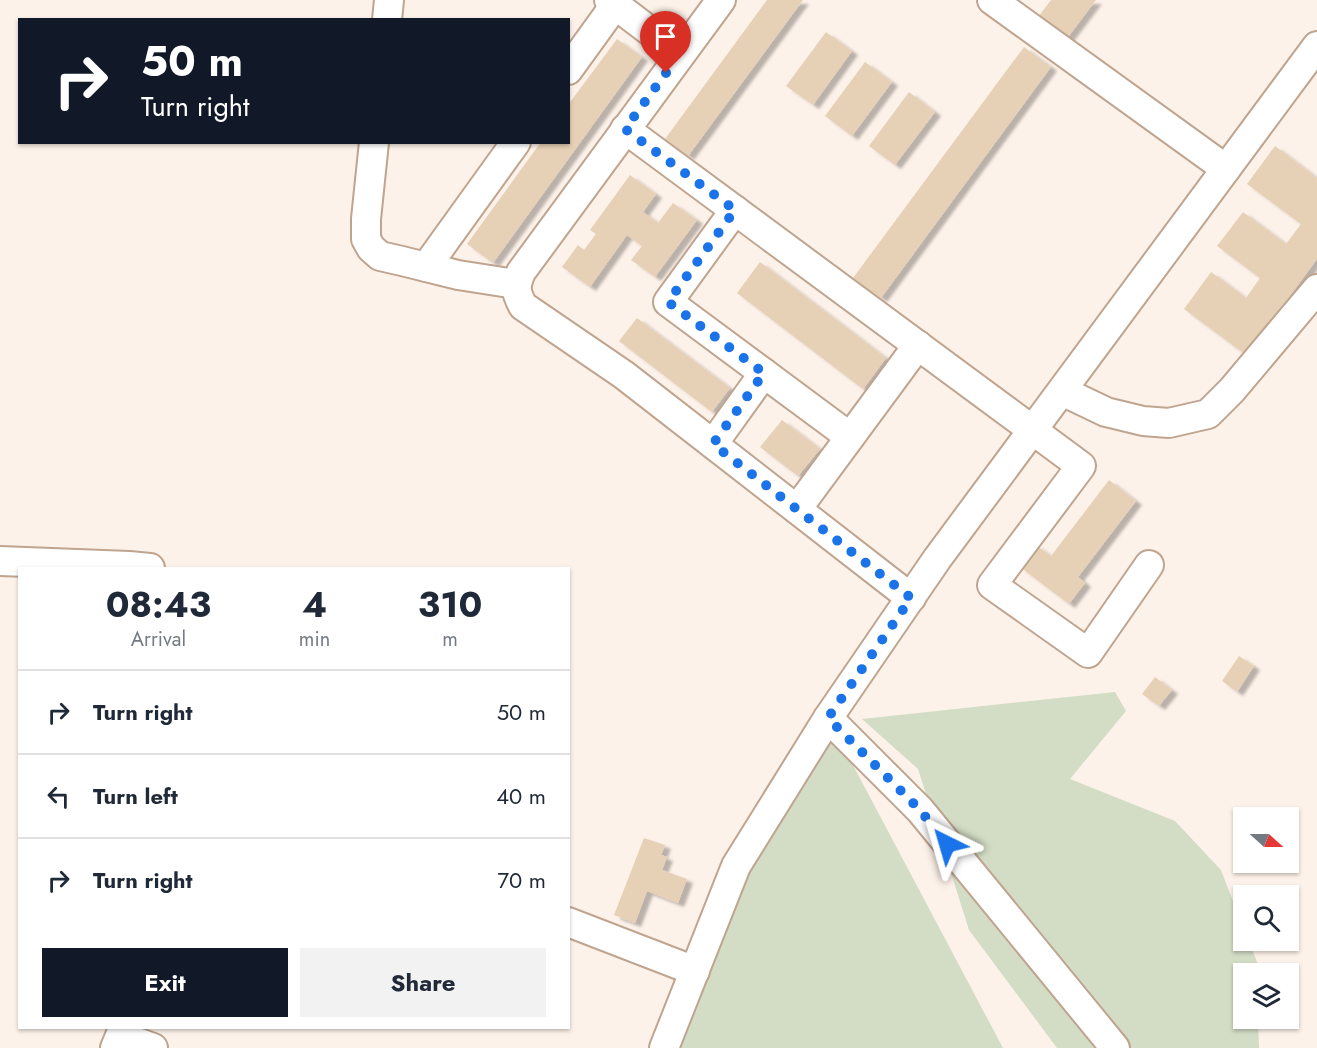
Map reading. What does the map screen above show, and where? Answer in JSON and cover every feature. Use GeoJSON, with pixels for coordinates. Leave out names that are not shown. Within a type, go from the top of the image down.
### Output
{"type":"FeatureCollection","features":[{"type":"Feature","properties":{"kind":"street"},"geometry":{"type":"LineString","coordinates":[[387,18],[389,0]]}},
{"type":"Feature","properties":{"kind":"street"},"geometry":{"type":"LineString","coordinates":[[721,0],[539,246],[521,272],[516,284],[516,294],[523,306],[624,375],[911,598]]}},
{"type":"Feature","properties":{"kind":"street"},"geometry":{"type":"LineString","coordinates":[[992,0],[1226,169]]}},
{"type":"Feature","properties":{"kind":"street"},"geometry":{"type":"LineString","coordinates":[[570,67],[612,3],[680,54]]}},
{"type":"Feature","properties":{"kind":"street"},"geometry":{"type":"LineString","coordinates":[[664,1048],[736,866],[828,718],[937,559],[1317,46]]}},
{"type":"Feature","properties":{"kind":"street"},"geometry":{"type":"LineString","coordinates":[[625,129],[1081,466],[992,585],[1088,652],[1149,565]]}},
{"type":"Feature","properties":{"kind":"street"},"geometry":{"type":"LineString","coordinates":[[374,144],[366,219],[366,239],[371,248],[380,256],[458,274],[516,284]]}},
{"type":"Feature","properties":{"kind":"street"},"geometry":{"type":"LineString","coordinates":[[426,267],[515,144]]}},
{"type":"Feature","properties":{"kind":"street"},"geometry":{"type":"LineString","coordinates":[[735,210],[668,302],[850,436]]}},
{"type":"Feature","properties":{"kind":"street"},"geometry":{"type":"LineString","coordinates":[[1062,391],[1106,412],[1143,421],[1169,423],[1208,414],[1232,390],[1317,290]]}},
{"type":"Feature","properties":{"kind":"street"},"geometry":{"type":"LineString","coordinates":[[796,509],[918,345]]}},
{"type":"Feature","properties":{"kind":"street"},"geometry":{"type":"LineString","coordinates":[[713,444],[764,373]]}},
{"type":"Feature","properties":{"kind":"street"},"geometry":{"type":"LineString","coordinates":[[0,561],[140,567]]}},
{"type":"Feature","properties":{"kind":"street"},"geometry":{"type":"LineString","coordinates":[[828,718],[920,810],[1115,1048]]}},
{"type":"Feature","properties":{"kind":"street"},"geometry":{"type":"LineString","coordinates":[[570,923],[695,970]]}},
{"type":"Feature","properties":{"kind":"street"},"geometry":{"type":"LineString","coordinates":[[116,1048],[120,1036],[153,1048]]}},
{"type":"Feature","properties":{"kind":"green space"},"geometry":{"type":"Polygon","coordinates":[[[1115,692],[1126,711],[1070,779],[1175,821],[1221,870],[1233,901],[1233,951],[1253,951],[1257,963],[1233,963],[1233,1029],[1258,1029],[1259,1048],[1057,1048],[969,930],[918,769],[862,719],[1115,692]]]}},
{"type":"Feature","properties":{"kind":"green space"},"geometry":{"type":"Polygon","coordinates":[[[828,718],[1003,1048],[664,1048],[736,866],[828,718]]]}},
{"type":"Feature","properties":{"kind":"building"},"geometry":{"type":"Polygon","coordinates":[[[767,0],[803,0],[688,156],[665,139],[767,0]]]}},
{"type":"Feature","properties":{"kind":"building"},"geometry":{"type":"Polygon","coordinates":[[[1051,0],[1096,0],[1065,41],[1036,20],[1051,0]]]}},
{"type":"Feature","properties":{"kind":"building"},"geometry":{"type":"Polygon","coordinates":[[[826,32],[852,51],[813,105],[786,86],[826,32]]]}},
{"type":"Feature","properties":{"kind":"building"},"geometry":{"type":"Polygon","coordinates":[[[617,39],[642,57],[493,263],[467,244],[540,144],[570,144],[570,102],[617,39]]]}},
{"type":"Feature","properties":{"kind":"building"},"geometry":{"type":"Polygon","coordinates":[[[1024,47],[1051,67],[881,298],[853,278],[1024,47]]]}},
{"type":"Feature","properties":{"kind":"building"},"geometry":{"type":"Polygon","coordinates":[[[865,62],[892,82],[852,136],[825,116],[865,62]]]}},
{"type":"Feature","properties":{"kind":"building"},"geometry":{"type":"Polygon","coordinates":[[[909,92],[935,112],[895,165],[869,146],[909,92]]]}},
{"type":"Feature","properties":{"kind":"building"},"geometry":{"type":"Polygon","coordinates":[[[1275,146],[1317,178],[1317,259],[1246,355],[1184,309],[1211,272],[1246,298],[1260,278],[1217,246],[1243,212],[1286,244],[1301,224],[1247,184],[1275,146]]]}},
{"type":"Feature","properties":{"kind":"building"},"geometry":{"type":"Polygon","coordinates":[[[630,175],[656,194],[643,212],[658,223],[673,203],[697,220],[655,277],[631,260],[642,246],[627,235],[590,287],[562,267],[578,245],[584,250],[596,234],[590,230],[630,175]]]}},
{"type":"Feature","properties":{"kind":"building"},"geometry":{"type":"Polygon","coordinates":[[[760,262],[886,358],[863,389],[737,293],[760,262]]]}},
{"type":"Feature","properties":{"kind":"building"},"geometry":{"type":"Polygon","coordinates":[[[637,318],[730,388],[712,412],[619,341],[637,318]]]}},
{"type":"Feature","properties":{"kind":"building"},"geometry":{"type":"Polygon","coordinates":[[[782,420],[820,449],[798,476],[760,447],[782,420]]]}},
{"type":"Feature","properties":{"kind":"building"},"geometry":{"type":"Polygon","coordinates":[[[1109,480],[1136,501],[1078,577],[1085,583],[1069,604],[1020,567],[1036,545],[1051,556],[1109,480]]]}},
{"type":"Feature","properties":{"kind":"building"},"geometry":{"type":"Polygon","coordinates":[[[1239,656],[1254,666],[1237,692],[1222,681],[1239,656]]]}},
{"type":"Feature","properties":{"kind":"building"},"geometry":{"type":"Polygon","coordinates":[[[1155,677],[1172,690],[1159,706],[1142,694],[1155,677]]]}},
{"type":"Feature","properties":{"kind":"building"},"geometry":{"type":"Polygon","coordinates":[[[644,838],[665,845],[661,855],[667,857],[662,870],[687,879],[678,903],[647,891],[635,923],[614,915],[644,838]]]}},
{"type":"Feature","properties":{"kind":"route"},"geometry":{"type":"LineString","coordinates":[[666,73],[625,129],[735,210],[668,302],[764,373],[713,444],[911,598],[828,718],[920,810],[947,844]]}}]}
